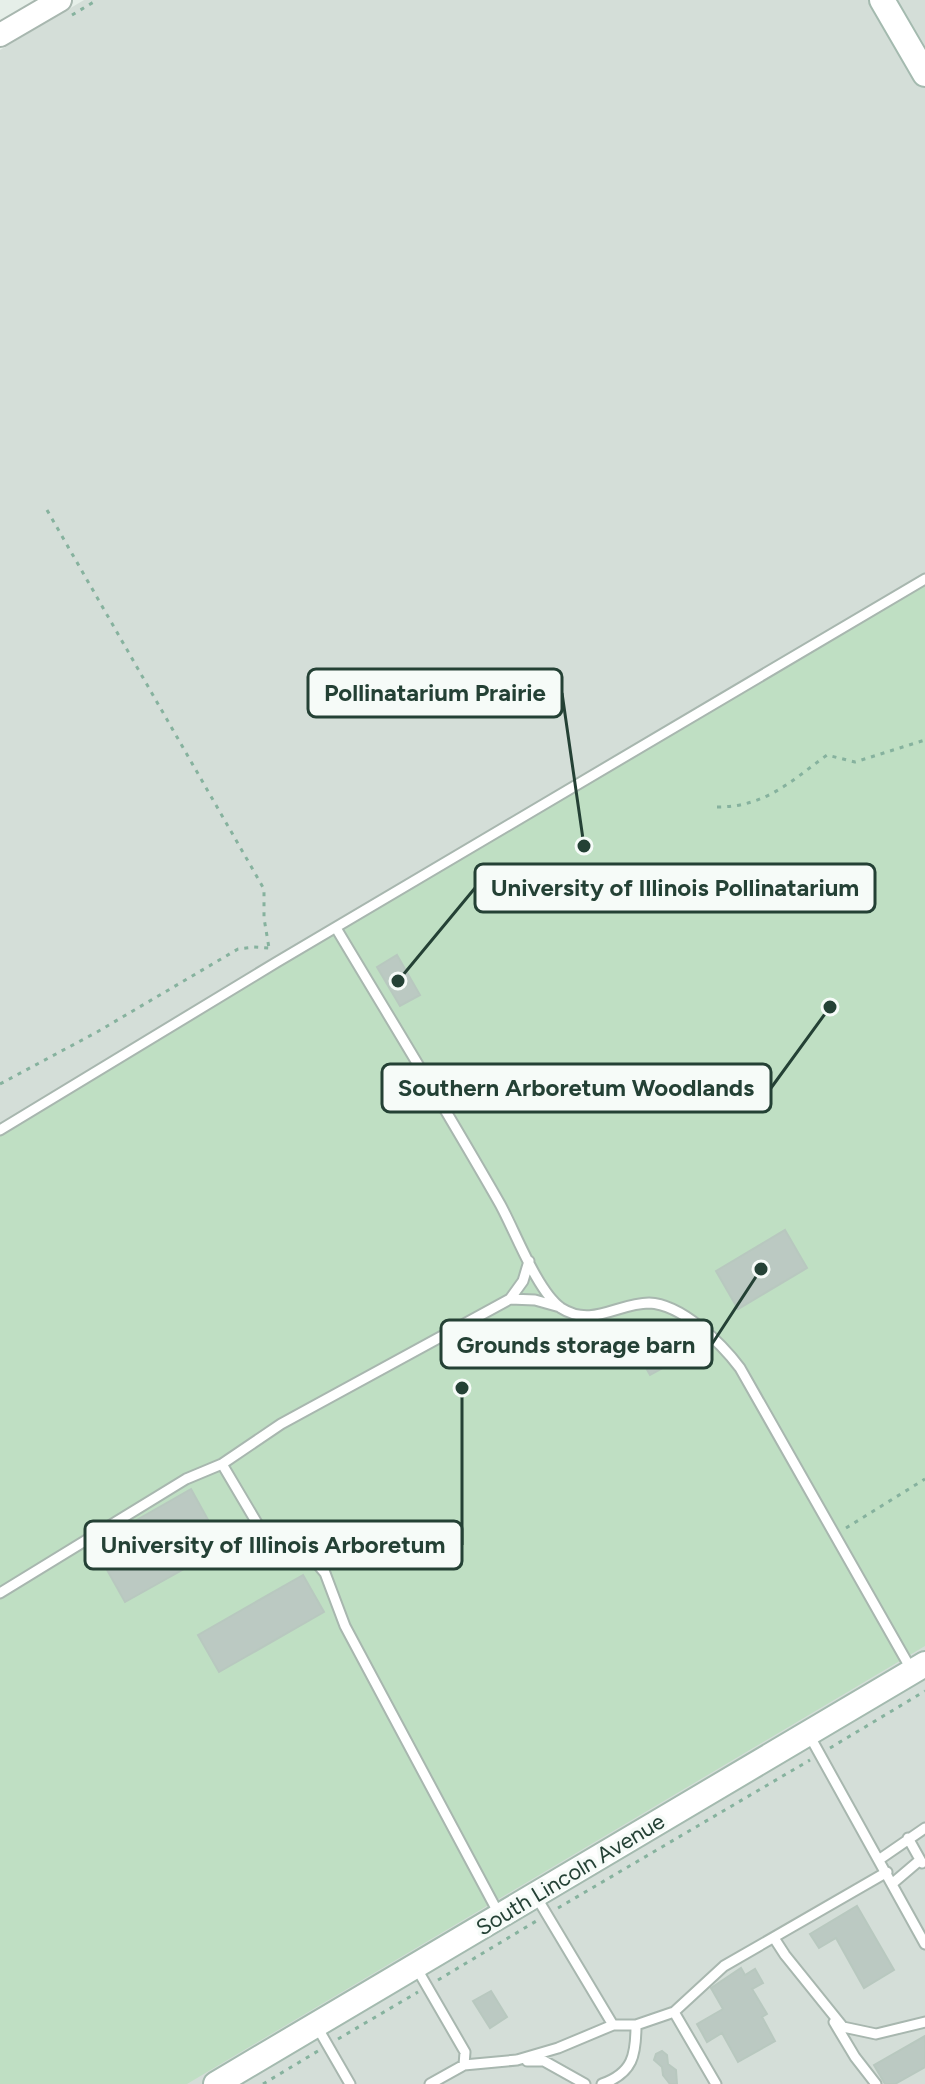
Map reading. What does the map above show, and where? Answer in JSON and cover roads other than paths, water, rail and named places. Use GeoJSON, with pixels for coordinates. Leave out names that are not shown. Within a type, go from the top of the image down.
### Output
{"type":"FeatureCollection","features":[{"type":"Feature","properties":{"kind":"main road"},"geometry":{"type":"LineString","coordinates":[[882,0],[925,74]]}},
{"type":"Feature","properties":{"kind":"main road","name":"South Lincoln Avenue"},"geometry":{"type":"LineString","coordinates":[[216,2084],[322,2035],[421,1976],[500,1916],[541,1905],[814,1744],[921,1676]]}},
{"type":"Feature","properties":{"kind":"street"},"geometry":{"type":"LineString","coordinates":[[0,35],[60,0]]}},
{"type":"Feature","properties":{"kind":"lane"},"geometry":{"type":"LineString","coordinates":[[0,1130],[277,962],[925,579]]}},
{"type":"Feature","properties":{"kind":"lane"},"geometry":{"type":"LineString","coordinates":[[336,928],[494,1193],[544,1288],[560,1307]]}},
{"type":"Feature","properties":{"kind":"lane"},"geometry":{"type":"LineString","coordinates":[[0,1593],[186,1479],[222,1464],[281,1424],[510,1299],[523,1281],[529,1261]]}},
{"type":"Feature","properties":{"kind":"lane"},"geometry":{"type":"LineString","coordinates":[[510,1299],[535,1300],[592,1317],[648,1303],[678,1314],[722,1344],[740,1368],[921,1676]]}},
{"type":"Feature","properties":{"kind":"lane"},"geometry":{"type":"LineString","coordinates":[[222,1464],[267,1540],[278,1548],[310,1555],[325,1573],[345,1626],[500,1916]]}},
{"type":"Feature","properties":{"kind":"lane"},"geometry":{"type":"LineString","coordinates":[[814,1744],[925,1944]]}},
{"type":"Feature","properties":{"kind":"lane"},"geometry":{"type":"LineString","coordinates":[[880,1859],[925,1828]]}},
{"type":"Feature","properties":{"kind":"lane"},"geometry":{"type":"LineString","coordinates":[[893,1883],[922,1863],[908,1838]]}},
{"type":"Feature","properties":{"kind":"lane"},"geometry":{"type":"LineString","coordinates":[[517,2060],[558,2048],[613,2025],[636,2025],[674,2012],[724,1966],[887,1872]]}},
{"type":"Feature","properties":{"kind":"lane"},"geometry":{"type":"LineString","coordinates":[[541,1905],[613,2025]]}},
{"type":"Feature","properties":{"kind":"lane"},"geometry":{"type":"LineString","coordinates":[[774,1938],[876,2084]]}},
{"type":"Feature","properties":{"kind":"lane"},"geometry":{"type":"LineString","coordinates":[[421,1976],[465,2052],[464,2065]]}},
{"type":"Feature","properties":{"kind":"lane"},"geometry":{"type":"LineString","coordinates":[[824,2006],[843,2027],[876,2034],[925,2022]]}},
{"type":"Feature","properties":{"kind":"lane"},"geometry":{"type":"LineString","coordinates":[[674,2012],[716,2084]]}},
{"type":"Feature","properties":{"kind":"lane"},"geometry":{"type":"LineString","coordinates":[[602,2084],[618,2078],[636,2053],[636,2025]]}},
{"type":"Feature","properties":{"kind":"lane"},"geometry":{"type":"LineString","coordinates":[[322,2035],[350,2084]]}},
{"type":"Feature","properties":{"kind":"lane"},"geometry":{"type":"LineString","coordinates":[[430,2084],[464,2065],[517,2060],[544,2061],[585,2084]]}},
{"type":"Feature","properties":{"kind":"place","name":"Pollinatarium Prairie"},"geometry":{"type":"Point","coordinates":[584,846]}},
{"type":"Feature","properties":{"kind":"place","name":"University of Illinois Pollinatarium"},"geometry":{"type":"Point","coordinates":[398,981]}},
{"type":"Feature","properties":{"kind":"place","name":"Southern Arboretum Woodlands"},"geometry":{"type":"Point","coordinates":[830,1007]}},
{"type":"Feature","properties":{"kind":"place","name":"Grounds storage barn"},"geometry":{"type":"Point","coordinates":[761,1269]}},
{"type":"Feature","properties":{"kind":"place","name":"University of Illinois Arboretum"},"geometry":{"type":"Point","coordinates":[462,1388]}}]}
